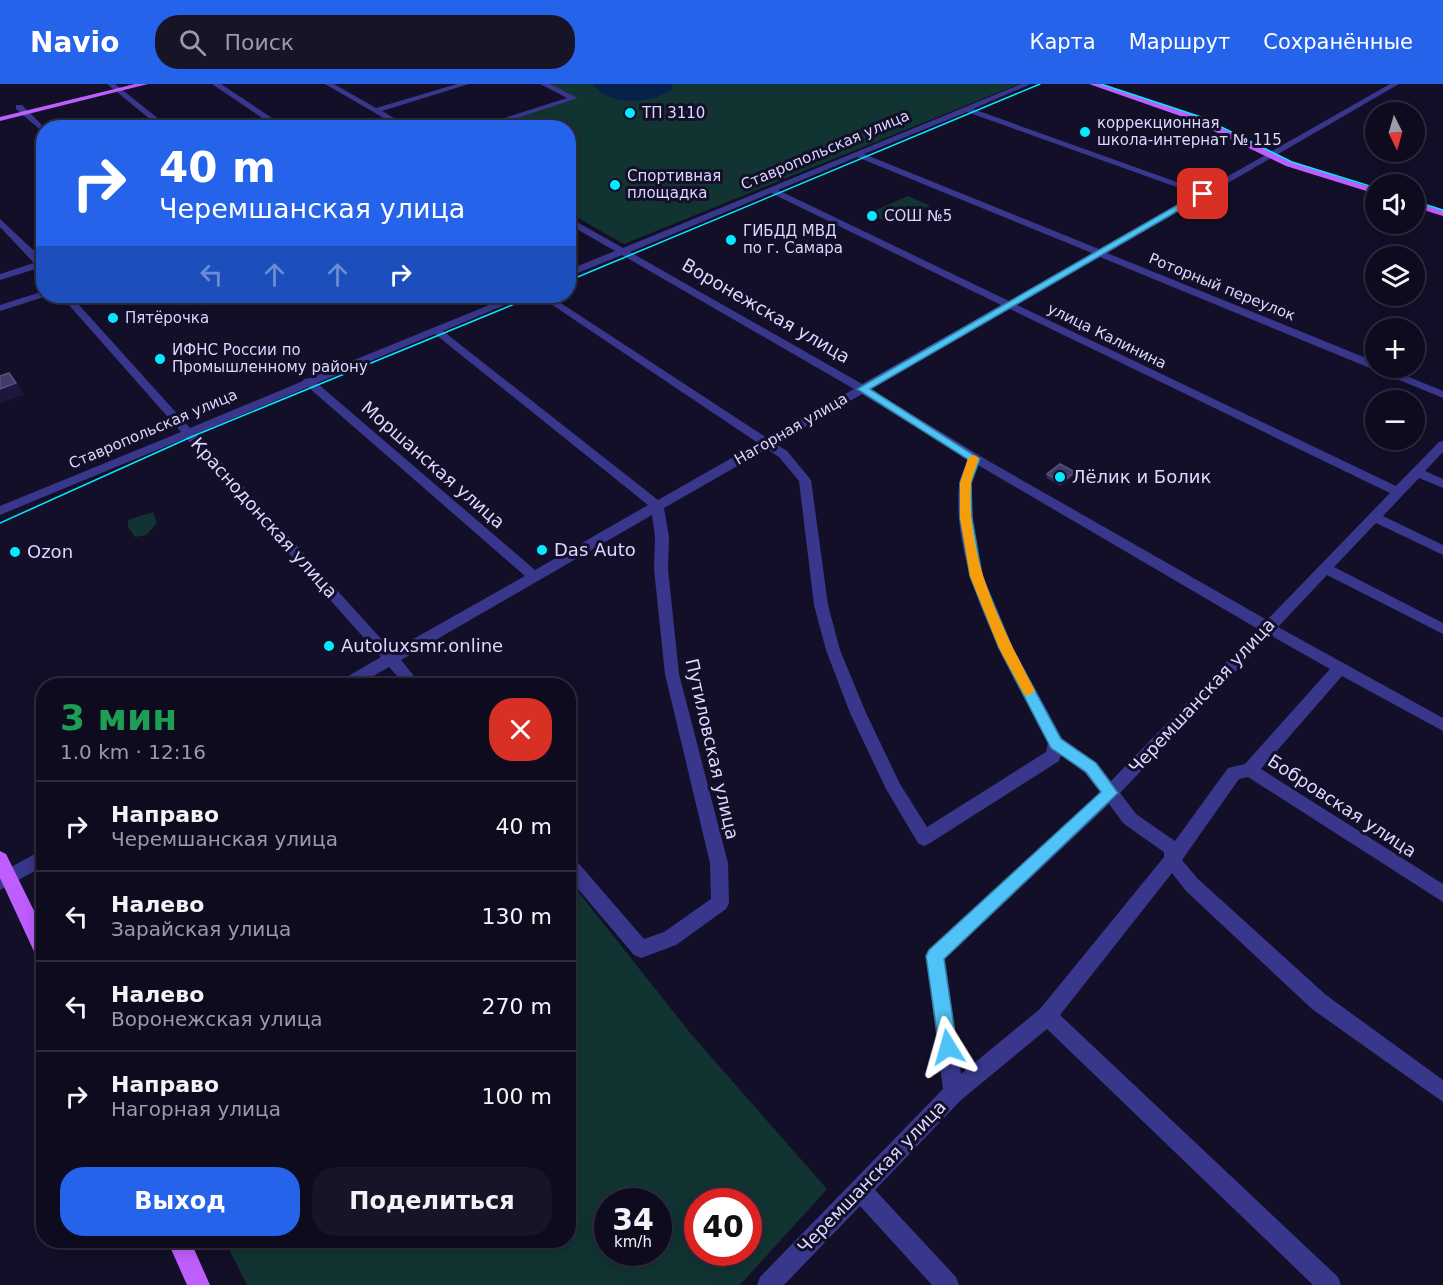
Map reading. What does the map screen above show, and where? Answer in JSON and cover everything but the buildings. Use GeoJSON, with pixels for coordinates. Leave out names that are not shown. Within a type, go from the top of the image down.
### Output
{"type":"FeatureCollection","features":[{"type":"Feature","properties":{"kind":"main road"},"geometry":{"type":"LineString","coordinates":[[0,119],[22,110],[114,86],[144,84]]}},
{"type":"Feature","properties":{"kind":"main road"},"geometry":{"type":"LineString","coordinates":[[1093,84],[1192,117],[1275,153],[1365,180]]}},
{"type":"Feature","properties":{"kind":"main road"},"geometry":{"type":"LineString","coordinates":[[1114,84],[1205,114],[1302,169],[1365,189]]}},
{"type":"Feature","properties":{"kind":"main road"},"geometry":{"type":"LineString","coordinates":[[0,112],[22,110]]}},
{"type":"Feature","properties":{"kind":"main road"},"geometry":{"type":"LineString","coordinates":[[1425,199],[1443,205]]}},
{"type":"Feature","properties":{"kind":"main road"},"geometry":{"type":"LineString","coordinates":[[1425,207],[1443,213]]}},
{"type":"Feature","properties":{"kind":"main road"},"geometry":{"type":"LineString","coordinates":[[0,859],[4,879],[36,937]]}},
{"type":"Feature","properties":{"kind":"main road"},"geometry":{"type":"LineString","coordinates":[[182,1248],[199,1285]]}},
{"type":"Feature","properties":{"kind":"street"},"geometry":{"type":"LineString","coordinates":[[216,84],[271,120]]}},
{"type":"Feature","properties":{"kind":"street"},"geometry":{"type":"LineString","coordinates":[[330,84],[393,120]]}},
{"type":"Feature","properties":{"kind":"street"},"geometry":{"type":"LineString","coordinates":[[376,110],[465,84]]}},
{"type":"Feature","properties":{"kind":"street"},"geometry":{"type":"LineString","coordinates":[[503,120],[574,98],[544,84]]}},
{"type":"Feature","properties":{"kind":"street","name":"Ставропольская улица"},"geometry":{"type":"LineString","coordinates":[[576,271],[1028,84]]}},
{"type":"Feature","properties":{"kind":"street","name":"Нагорная улица"},"geometry":{"type":"LineString","coordinates":[[357,678],[1395,84]]}},
{"type":"Feature","properties":{"kind":"street"},"geometry":{"type":"LineString","coordinates":[[114,86],[156,120]]}},
{"type":"Feature","properties":{"kind":"street"},"geometry":{"type":"LineString","coordinates":[[967,109],[1203,194]]}},
{"type":"Feature","properties":{"kind":"street"},"geometry":{"type":"LineString","coordinates":[[22,110],[36,123]]}},
{"type":"Feature","properties":{"kind":"street","name":"Роторный переулок"},"geometry":{"type":"LineString","coordinates":[[857,154],[1365,362]]}},
{"type":"Feature","properties":{"kind":"street","name":"улица Калинина"},"geometry":{"type":"LineString","coordinates":[[771,190],[1398,492]]}},
{"type":"Feature","properties":{"kind":"street"},"geometry":{"type":"LineString","coordinates":[[0,222],[36,259]]}},
{"type":"Feature","properties":{"kind":"street","name":"Воронежская улица"},"geometry":{"type":"LineString","coordinates":[[576,225],[862,389],[975,459],[1443,725]]}},
{"type":"Feature","properties":{"kind":"street"},"geometry":{"type":"LineString","coordinates":[[0,277],[36,267]]}},
{"type":"Feature","properties":{"kind":"street"},"geometry":{"type":"LineString","coordinates":[[0,308],[36,297]]}},
{"type":"Feature","properties":{"kind":"street","name":"Краснодонская улица"},"geometry":{"type":"LineString","coordinates":[[72,303],[408,678]]}},
{"type":"Feature","properties":{"kind":"street","name":"Ставропольская улица"},"geometry":{"type":"LineString","coordinates":[[0,511],[308,381],[501,303]]}},
{"type":"Feature","properties":{"kind":"street"},"geometry":{"type":"LineString","coordinates":[[554,303],[783,454],[805,480],[821,604],[833,650],[858,713],[889,778],[924,838],[1053,756],[1056,743]]}},
{"type":"Feature","properties":{"kind":"street"},"geometry":{"type":"LineString","coordinates":[[436,330],[657,506]]}},
{"type":"Feature","properties":{"kind":"street","name":"Роторный переулок"},"geometry":{"type":"LineString","coordinates":[[1404,378],[1443,394]]}},
{"type":"Feature","properties":{"kind":"street","name":"Моршанская улица"},"geometry":{"type":"LineString","coordinates":[[308,381],[534,576]]}},
{"type":"Feature","properties":{"kind":"street","name":"Черемшанская улица"},"geometry":{"type":"LineString","coordinates":[[768,1285],[954,1093],[935,956],[1110,793],[1443,445]]}},
{"type":"Feature","properties":{"kind":"street"},"geometry":{"type":"LineString","coordinates":[[975,459],[965,483],[966,518],[976,576],[1006,648],[1056,743],[1091,768],[1130,819],[1170,847],[1173,852],[1172,860],[1192,885],[1319,1002],[1443,1092]]}},
{"type":"Feature","properties":{"kind":"street"},"geometry":{"type":"LineString","coordinates":[[1417,472],[1443,484]]}},
{"type":"Feature","properties":{"kind":"street","name":"Путиловская улица"},"geometry":{"type":"LineString","coordinates":[[576,873],[641,949],[670,939],[720,903],[719,863],[672,674],[662,568],[662,537],[657,506]]}},
{"type":"Feature","properties":{"kind":"street"},"geometry":{"type":"LineString","coordinates":[[1375,517],[1443,550]]}},
{"type":"Feature","properties":{"kind":"street"},"geometry":{"type":"LineString","coordinates":[[1326,569],[1443,629]]}},
{"type":"Feature","properties":{"kind":"street"},"geometry":{"type":"LineString","coordinates":[[954,1093],[1047,1016],[1172,860],[1234,773],[1250,770],[1340,668]]}},
{"type":"Feature","properties":{"kind":"street","name":"Бобровская улица"},"geometry":{"type":"LineString","coordinates":[[1250,770],[1443,894]]}},
{"type":"Feature","properties":{"kind":"street"},"geometry":{"type":"LineString","coordinates":[[4,879],[36,861]]}},
{"type":"Feature","properties":{"kind":"street"},"geometry":{"type":"LineString","coordinates":[[1047,1016],[1330,1285]]}},
{"type":"Feature","properties":{"kind":"street"},"geometry":{"type":"LineString","coordinates":[[860,1190],[948,1285]]}},
{"type":"Feature","properties":{"kind":"green space"},"geometry":{"type":"Polygon","coordinates":[[[550,84],[1019,84],[624,244],[576,217],[576,120],[505,120],[578,98],[550,84]]]}},
{"type":"Feature","properties":{"kind":"green space"},"geometry":{"type":"Polygon","coordinates":[[[908,196],[930,206],[891,224],[869,213],[908,196]]]}},
{"type":"Feature","properties":{"kind":"green space"},"geometry":{"type":"Polygon","coordinates":[[[153,512],[157,523],[146,535],[135,537],[128,527],[128,520],[153,512]]]}},
{"type":"Feature","properties":{"kind":"green space"},"geometry":{"type":"Polygon","coordinates":[[[576,889],[691,1034],[827,1189],[762,1261],[762,1188],[684,1188],[684,1266],[757,1266],[740,1285],[247,1285],[228,1248],[576,1248],[576,889]]]}},
{"type":"Feature","properties":{"kind":"water"},"geometry":{"type":"Polygon","coordinates":[[[593,84],[672,84],[673,88],[654,98],[631,101],[609,96],[593,84]]]}},
{"type":"Feature","properties":{"kind":"tram line"},"geometry":{"type":"LineString","coordinates":[[576,278],[1040,84]]}},
{"type":"Feature","properties":{"kind":"tram line"},"geometry":{"type":"LineString","coordinates":[[1101,84],[1201,117],[1292,162],[1365,185]]}},
{"type":"Feature","properties":{"kind":"tram line"},"geometry":{"type":"LineString","coordinates":[[1425,204],[1443,210]]}},
{"type":"Feature","properties":{"kind":"tram line"},"geometry":{"type":"LineString","coordinates":[[0,523],[191,437],[517,303]]}},
{"type":"Feature","properties":{"kind":"slow traffic"},"geometry":{"type":"LineString","coordinates":[[974,458],[965,483],[966,518],[976,576],[1006,648],[1028,691]]}},
{"type":"Feature","properties":{"kind":"place","name":"ТП 3110"},"geometry":{"type":"Point","coordinates":[630,113]}},
{"type":"Feature","properties":{"kind":"place","name":"коррекционная школа-интернат № 115"},"geometry":{"type":"Point","coordinates":[1085,132]}},
{"type":"Feature","properties":{"kind":"place","name":"Спортивная площадка"},"geometry":{"type":"Point","coordinates":[615,185]}},
{"type":"Feature","properties":{"kind":"place","name":"СОШ №5"},"geometry":{"type":"Point","coordinates":[872,216]}},
{"type":"Feature","properties":{"kind":"place","name":"ГИБДД МВД по г. Самара"},"geometry":{"type":"Point","coordinates":[731,240]}},
{"type":"Feature","properties":{"kind":"place","name":"Пятёрочка"},"geometry":{"type":"Point","coordinates":[113,318]}},
{"type":"Feature","properties":{"kind":"place","name":"ИФНС России по Промышленному району"},"geometry":{"type":"Point","coordinates":[160,359]}},
{"type":"Feature","properties":{"kind":"place","name":"Лёлик и Болик"},"geometry":{"type":"Point","coordinates":[1060,477]}},
{"type":"Feature","properties":{"kind":"place","name":"Das Auto"},"geometry":{"type":"Point","coordinates":[542,550]}},
{"type":"Feature","properties":{"kind":"place","name":"Ozon"},"geometry":{"type":"Point","coordinates":[15,552]}},
{"type":"Feature","properties":{"kind":"place","name":"Autoluxsmr.online"},"geometry":{"type":"Point","coordinates":[329,646]}},
{"type":"Feature","properties":{"kind":"route"},"geometry":{"type":"LineString","coordinates":[[948,1047],[935,956],[1110,793],[1091,768],[1056,743],[1006,648],[976,576],[966,518],[965,483],[975,459],[862,389],[1203,194]]}}]}
